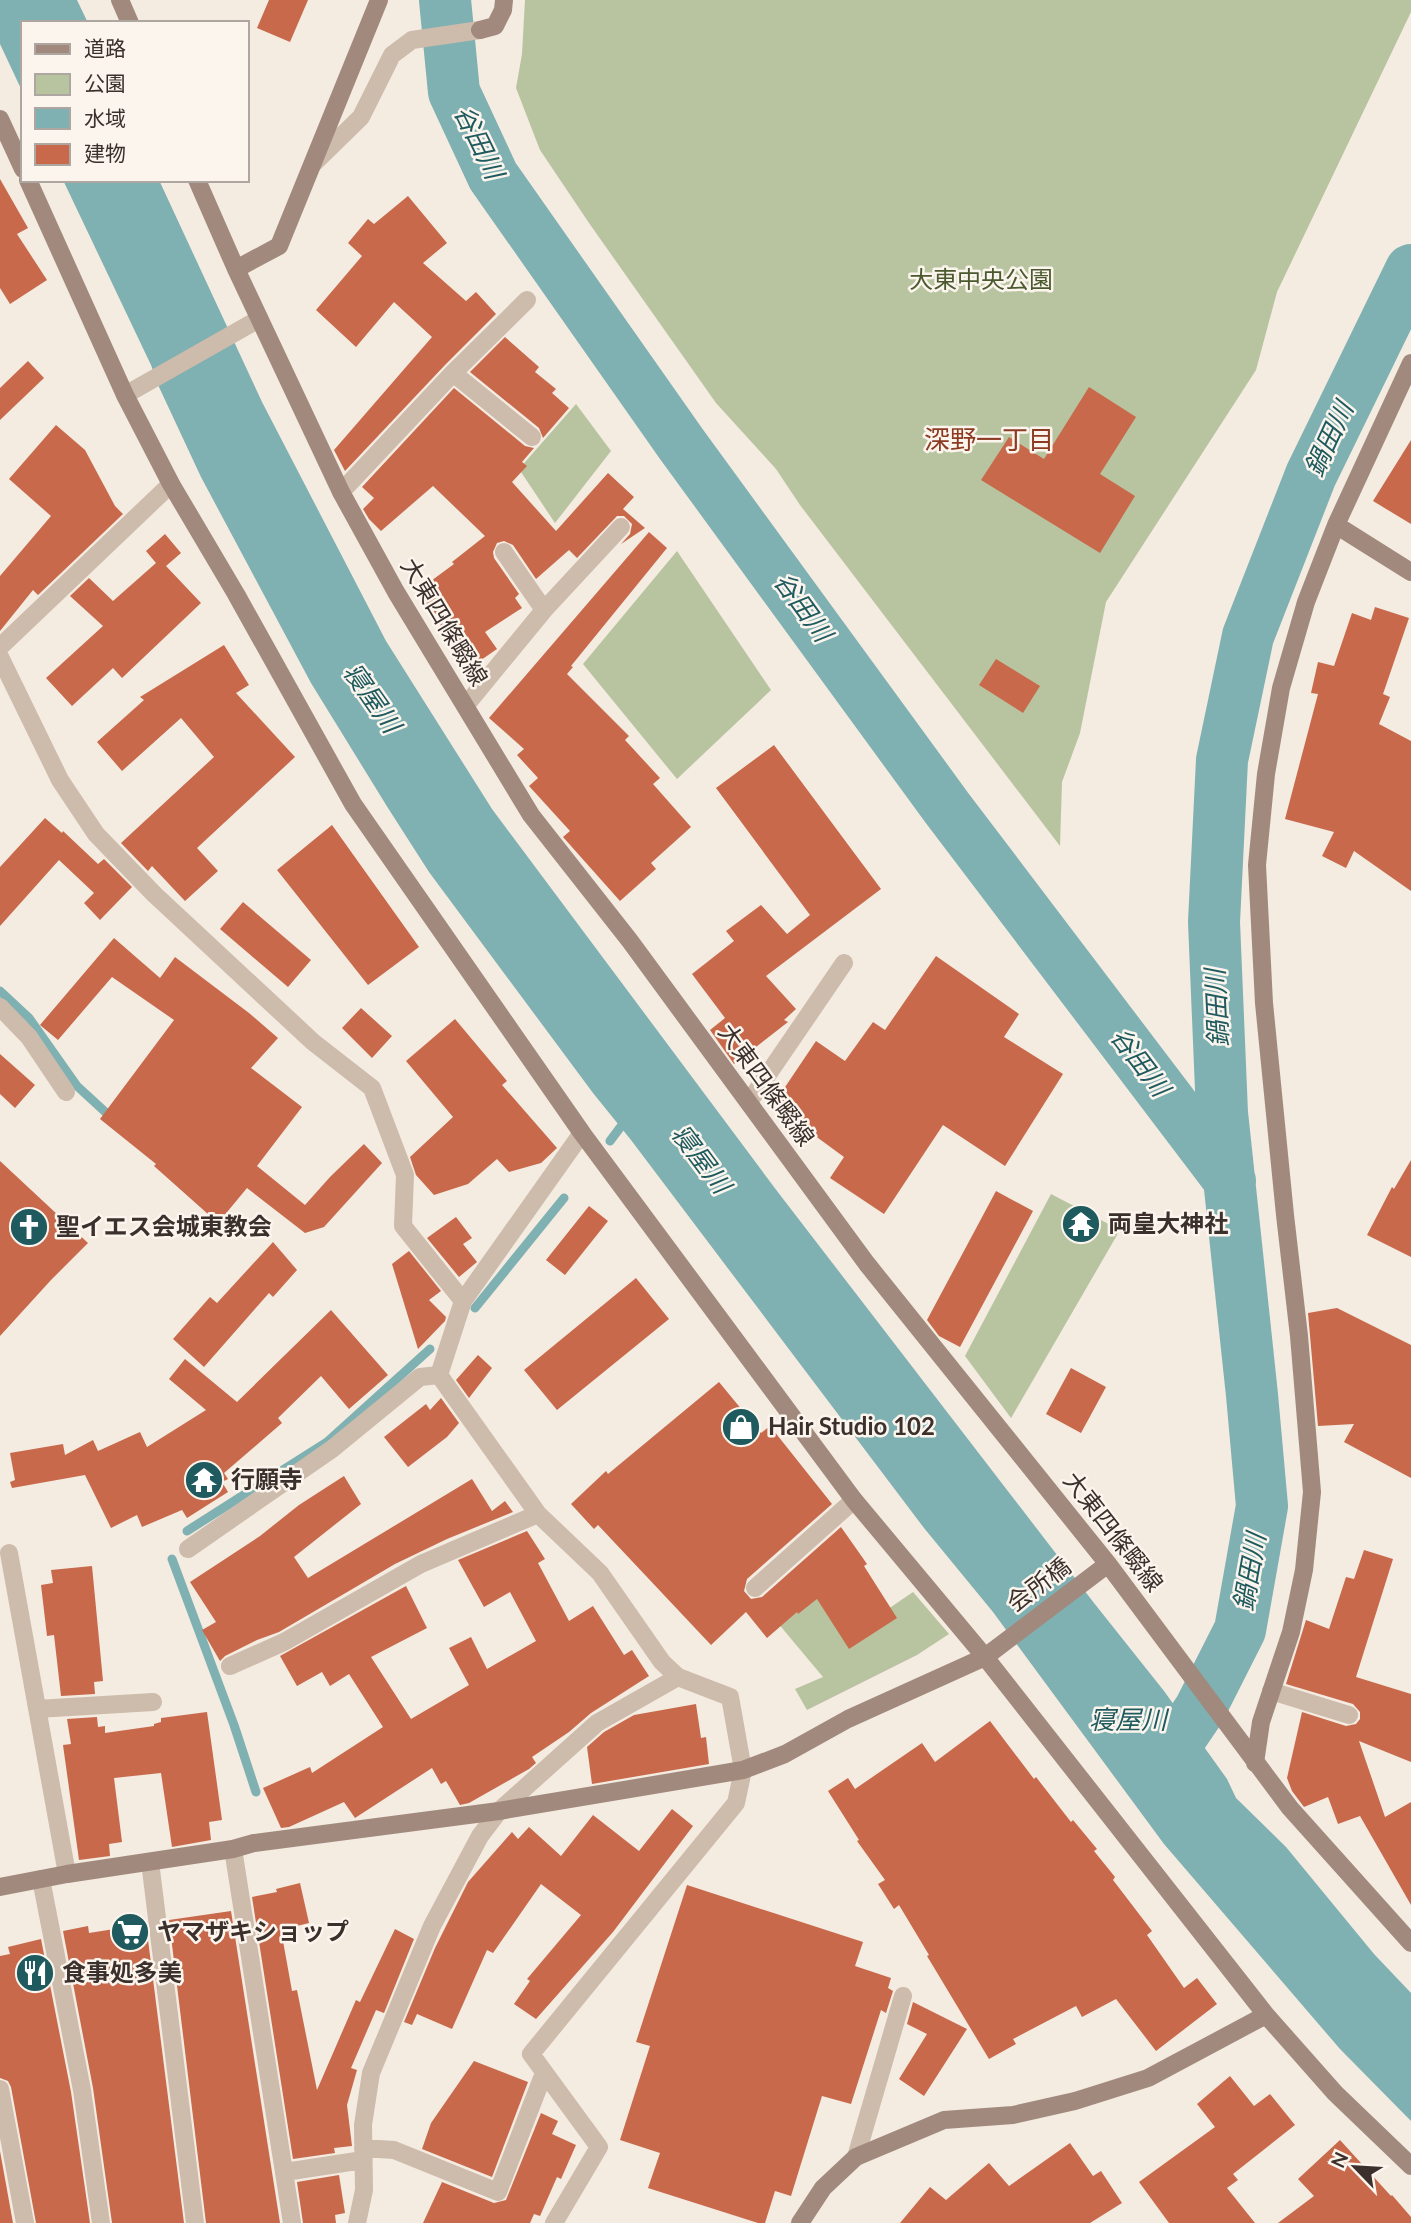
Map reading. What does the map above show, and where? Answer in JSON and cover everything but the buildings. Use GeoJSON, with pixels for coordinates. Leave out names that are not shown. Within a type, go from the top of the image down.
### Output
{"type":"FeatureCollection","features":[{"type":"Feature","properties":{"kind":"street"},"geometry":{"type":"LineString","coordinates":[[120,0],[129,21]]}},
{"type":"Feature","properties":{"kind":"street"},"geometry":{"type":"LineString","coordinates":[[236,269],[279,246],[379,0]]}},
{"type":"Feature","properties":{"kind":"street"},"geometry":{"type":"LineString","coordinates":[[314,163],[361,117],[392,55],[412,40],[495,26],[503,10],[504,0]]}},
{"type":"Feature","properties":{"kind":"street"},"geometry":{"type":"LineString","coordinates":[[0,118],[21,165]]}},
{"type":"Feature","properties":{"kind":"street"},"geometry":{"type":"LineString","coordinates":[[29,182],[131,391],[171,484],[236,594],[353,804],[582,1133],[854,1500],[985,1657],[1266,2015],[1335,2093],[1411,2166]]}},
{"type":"Feature","properties":{"kind":"street","name":"大東四條畷線"},"geometry":{"type":"LineString","coordinates":[[198,182],[341,492],[396,592],[531,815],[630,941],[867,1264],[1108,1564],[1180,1657],[1290,1808],[1411,1942]]}},
{"type":"Feature","properties":{"kind":"street"},"geometry":{"type":"LineString","coordinates":[[341,492],[453,373],[527,300]]}},
{"type":"Feature","properties":{"kind":"street"},"geometry":{"type":"LineString","coordinates":[[131,391],[259,318]]}},
{"type":"Feature","properties":{"kind":"street"},"geometry":{"type":"LineString","coordinates":[[1255,1763],[1261,1722],[1291,1632],[1304,1570],[1312,1492],[1299,1336],[1264,1003],[1257,865],[1266,774],[1281,688],[1306,602],[1336,525],[1411,363]]}},
{"type":"Feature","properties":{"kind":"street"},"geometry":{"type":"LineString","coordinates":[[453,373],[532,437]]}},
{"type":"Feature","properties":{"kind":"street"},"geometry":{"type":"LineString","coordinates":[[0,647],[171,484]]}},
{"type":"Feature","properties":{"kind":"street"},"geometry":{"type":"LineString","coordinates":[[1336,525],[1411,572]]}},
{"type":"Feature","properties":{"kind":"street"},"geometry":{"type":"LineString","coordinates":[[466,705],[544,610],[621,527]]}},
{"type":"Feature","properties":{"kind":"street"},"geometry":{"type":"LineString","coordinates":[[504,552],[544,610]]}},
{"type":"Feature","properties":{"kind":"street"},"geometry":{"type":"LineString","coordinates":[[0,657],[60,780],[96,834],[153,894],[313,1042],[372,1088],[405,1175],[403,1226],[463,1301]]}},
{"type":"Feature","properties":{"kind":"street"},"geometry":{"type":"LineString","coordinates":[[749,1102],[844,964]]}},
{"type":"Feature","properties":{"kind":"street"},"geometry":{"type":"LineString","coordinates":[[0,1007],[29,1037],[66,1093]]}},
{"type":"Feature","properties":{"kind":"street"},"geometry":{"type":"LineString","coordinates":[[439,1375],[463,1301],[582,1133]]}},
{"type":"Feature","properties":{"kind":"street"},"geometry":{"type":"LineString","coordinates":[[439,1375],[538,1514],[600,1573],[662,1662],[678,1677],[730,1697],[743,1770],[736,1803],[531,2054],[598,2147],[554,2223]]}},
{"type":"Feature","properties":{"kind":"street"},"geometry":{"type":"LineString","coordinates":[[188,1549],[332,1449],[420,1377],[439,1375]]}},
{"type":"Feature","properties":{"kind":"street"},"geometry":{"type":"LineString","coordinates":[[755,1588],[854,1500]]}},
{"type":"Feature","properties":{"kind":"street"},"geometry":{"type":"LineString","coordinates":[[230,1665],[284,1642],[421,1564],[538,1514]]}},
{"type":"Feature","properties":{"kind":"street"},"geometry":{"type":"LineString","coordinates":[[9,1553],[67,1874]]}},
{"type":"Feature","properties":{"kind":"street","name":"会所橋"},"geometry":{"type":"LineString","coordinates":[[0,1886],[233,1849],[254,1843],[499,1811],[743,1770],[785,1754],[848,1719],[985,1657],[1108,1564]]}},
{"type":"Feature","properties":{"kind":"street"},"geometry":{"type":"LineString","coordinates":[[356,2223],[365,2190],[363,2125],[371,2073],[432,1926],[480,1836],[499,1811],[597,1723],[678,1677]]}},
{"type":"Feature","properties":{"kind":"street"},"geometry":{"type":"LineString","coordinates":[[1271,1691],[1349,1716]]}},
{"type":"Feature","properties":{"kind":"street"},"geometry":{"type":"LineString","coordinates":[[37,1709],[153,1702]]}},
{"type":"Feature","properties":{"kind":"street"},"geometry":{"type":"LineString","coordinates":[[233,1849],[292,2223]]}},
{"type":"Feature","properties":{"kind":"street"},"geometry":{"type":"LineString","coordinates":[[150,1862],[195,2223]]}},
{"type":"Feature","properties":{"kind":"street"},"geometry":{"type":"LineString","coordinates":[[41,1879],[82,2090],[101,2223]]}},
{"type":"Feature","properties":{"kind":"street"},"geometry":{"type":"LineString","coordinates":[[856,2157],[903,1996]]}},
{"type":"Feature","properties":{"kind":"street"},"geometry":{"type":"LineString","coordinates":[[800,2223],[823,2188],[856,2157],[944,2120],[1013,2115],[1075,2101],[1148,2078],[1266,2015]]}},
{"type":"Feature","properties":{"kind":"street"},"geometry":{"type":"LineString","coordinates":[[285,2172],[363,2154],[394,2150],[498,2193],[544,2073]]}},
{"type":"Feature","properties":{"kind":"street"},"geometry":{"type":"LineString","coordinates":[[0,2089],[25,2223]]}},
{"type":"Feature","properties":{"kind":"green space","name":"大東中央公園"},"geometry":{"type":"Polygon","coordinates":[[[525,0],[1411,0],[1411,12],[1277,292],[1256,370],[1106,602],[1080,733],[1062,782],[1060,846],[800,505],[776,469],[716,403],[540,150],[516,88],[522,54],[525,0]]]}},
{"type":"Feature","properties":{"kind":"green space"},"geometry":{"type":"Polygon","coordinates":[[[576,404],[611,451],[555,523],[519,469],[576,404]]]}},
{"type":"Feature","properties":{"kind":"green space"},"geometry":{"type":"Polygon","coordinates":[[[677,551],[771,690],[677,779],[583,664],[677,551]]]}},
{"type":"Feature","properties":{"kind":"green space"},"geometry":{"type":"Polygon","coordinates":[[[1051,1194],[1120,1230],[1011,1418],[965,1356],[1051,1194]]]}},
{"type":"Feature","properties":{"kind":"green space"},"geometry":{"type":"Polygon","coordinates":[[[826,1582],[859,1629],[913,1592],[949,1634],[917,1655],[807,1710],[795,1689],[823,1677],[777,1622],[826,1582]]]}},
{"type":"Feature","properties":{"kind":"water"},"geometry":{"type":"Polygon","coordinates":[[[0,0],[77,0],[87,21],[21,21],[21,89],[0,44],[0,0]]]}},
{"type":"Feature","properties":{"kind":"water","name":"寝屋川"},"geometry":{"type":"Polygon","coordinates":[[[64,182],[160,182],[262,402],[386,641],[492,809],[777,1191],[1164,1691],[1227,1779],[1236,1798],[1286,1847],[1374,1954],[1411,1993],[1411,2121],[1340,2049],[1164,1844],[993,1612],[924,1528],[593,1093],[429,872],[311,683],[201,477],[64,182]]]}},
{"type":"Feature","properties":{"kind":"waterway","name":"谷田川"},"geometry":{"type":"LineString","coordinates":[[445,0],[454,92],[493,176],[682,445],[947,808],[1230,1181]]}},
{"type":"Feature","properties":{"kind":"waterway","name":"鍋田川"},"geometry":{"type":"LineString","coordinates":[[1166,1759],[1200,1709],[1240,1630],[1262,1506],[1222,1113],[1214,922],[1222,760],[1248,636],[1311,475],[1411,270]]}},
{"type":"Feature","properties":{"kind":"waterway"},"geometry":{"type":"LineString","coordinates":[[0,991],[29,1018],[77,1086],[114,1120]]}},
{"type":"Feature","properties":{"kind":"waterway"},"geometry":{"type":"LineString","coordinates":[[610,1141],[628,1117]]}},
{"type":"Feature","properties":{"kind":"waterway"},"geometry":{"type":"LineString","coordinates":[[475,1308],[564,1198]]}},
{"type":"Feature","properties":{"kind":"waterway"},"geometry":{"type":"LineString","coordinates":[[187,1531],[327,1442],[430,1349]]}},
{"type":"Feature","properties":{"kind":"waterway"},"geometry":{"type":"LineString","coordinates":[[172,1559],[256,1792]]}},
{"type":"Feature","properties":{"kind":"place","name":"両皇大神社"},"geometry":{"type":"Point","coordinates":[1081,1224]}},
{"type":"Feature","properties":{"kind":"place","name":"聖イエス会城東教会"},"geometry":{"type":"Point","coordinates":[29,1227]}},
{"type":"Feature","properties":{"kind":"place","name":"Hair Studio 102"},"geometry":{"type":"Point","coordinates":[741,1427]}},
{"type":"Feature","properties":{"kind":"place","name":"行願寺"},"geometry":{"type":"Point","coordinates":[204,1480]}},
{"type":"Feature","properties":{"kind":"place","name":"ヤマザキショップ"},"geometry":{"type":"Point","coordinates":[130,1932]}},
{"type":"Feature","properties":{"kind":"place","name":"食事処多美"},"geometry":{"type":"Point","coordinates":[35,1973]}},
{"type":"Feature","properties":{"kind":"district","name":"深野一丁目"},"geometry":{"type":"Point","coordinates":[989,440]}}]}
